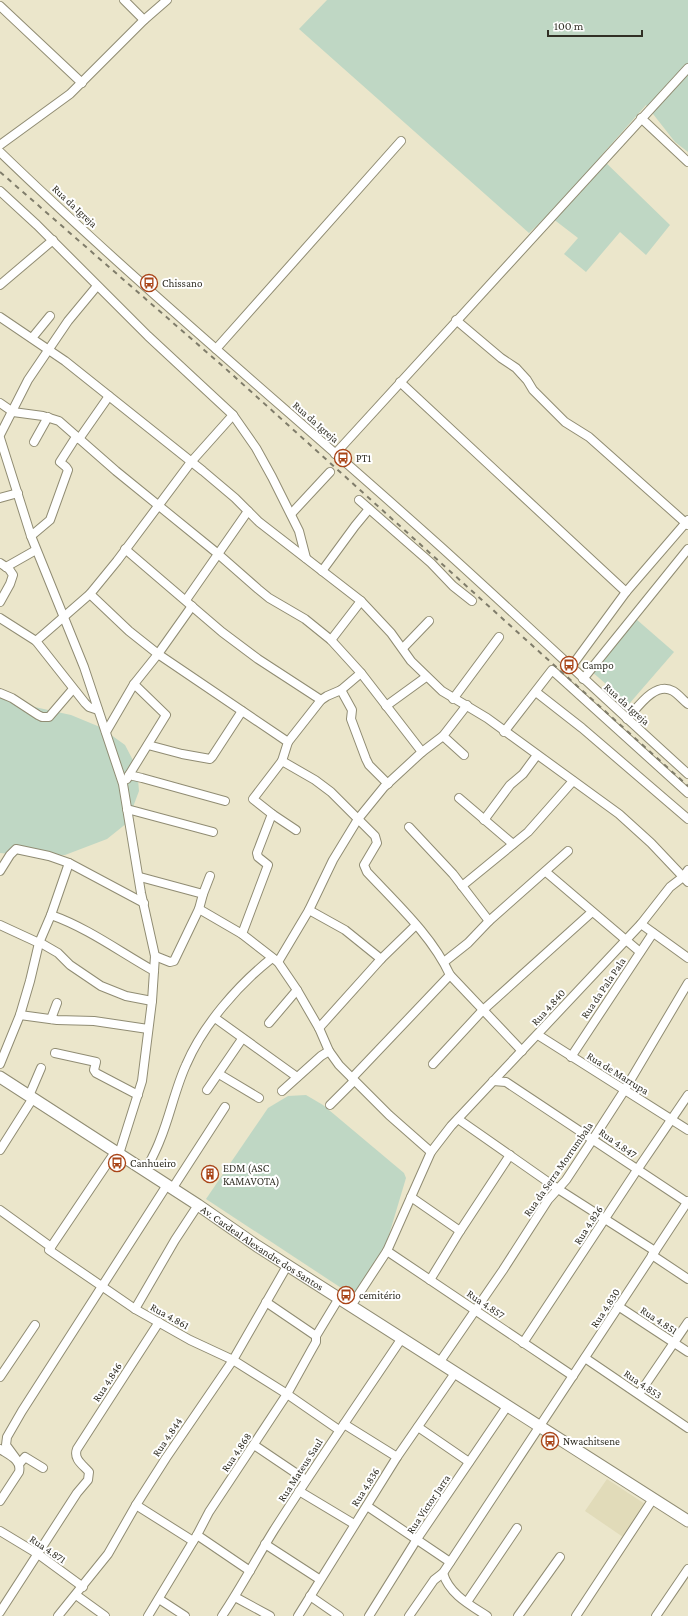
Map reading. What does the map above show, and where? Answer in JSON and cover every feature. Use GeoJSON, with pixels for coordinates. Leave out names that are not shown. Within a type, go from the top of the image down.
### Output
{"type":"FeatureCollection","features":[{"type":"Feature","properties":{"kind":"street"},"geometry":{"type":"LineString","coordinates":[[124,0],[144,20]]}},
{"type":"Feature","properties":{"kind":"street"},"geometry":{"type":"LineString","coordinates":[[0,145],[70,94],[144,20],[167,0]]}},
{"type":"Feature","properties":{"kind":"street"},"geometry":{"type":"LineString","coordinates":[[0,6],[82,83]]}},
{"type":"Feature","properties":{"kind":"street"},"geometry":{"type":"LineString","coordinates":[[335,454],[688,68]]}},
{"type":"Feature","properties":{"kind":"street"},"geometry":{"type":"LineString","coordinates":[[642,118],[688,162]]}},
{"type":"Feature","properties":{"kind":"street"},"geometry":{"type":"LineString","coordinates":[[216,349],[401,140]]}},
{"type":"Feature","properties":{"kind":"street","name":"Rua da Igreja"},"geometry":{"type":"LineString","coordinates":[[1,153],[132,275],[441,547],[571,667],[583,680],[688,774]]}},
{"type":"Feature","properties":{"kind":"street"},"geometry":{"type":"LineString","coordinates":[[0,191],[53,240],[164,352],[233,415],[256,448],[291,514],[299,531],[306,558]]}},
{"type":"Feature","properties":{"kind":"street"},"geometry":{"type":"LineString","coordinates":[[0,285],[53,240]]}},
{"type":"Feature","properties":{"kind":"street"},"geometry":{"type":"LineString","coordinates":[[0,435],[28,380],[68,321],[97,286]]}},
{"type":"Feature","properties":{"kind":"street"},"geometry":{"type":"LineString","coordinates":[[32,338],[50,316]]}},
{"type":"Feature","properties":{"kind":"street"},"geometry":{"type":"LineString","coordinates":[[0,317],[49,349],[109,396],[235,498],[259,522],[361,601],[391,633],[411,661],[442,691],[453,699],[467,705],[619,814],[686,876]]}},
{"type":"Feature","properties":{"kind":"street"},"geometry":{"type":"LineString","coordinates":[[456,320],[501,358],[516,368],[534,390],[565,422],[589,437],[687,522],[626,592],[571,667]]}},
{"type":"Feature","properties":{"kind":"street"},"geometry":{"type":"LineString","coordinates":[[400,382],[626,592]]}},
{"type":"Feature","properties":{"kind":"street"},"geometry":{"type":"LineString","coordinates":[[32,536],[50,520],[68,470],[60,462],[109,396]]}},
{"type":"Feature","properties":{"kind":"street"},"geometry":{"type":"LineString","coordinates":[[0,403],[13,412],[48,417],[59,421],[218,553],[269,598],[305,619],[331,640],[361,674],[422,752]]}},
{"type":"Feature","properties":{"kind":"street"},"geometry":{"type":"LineString","coordinates":[[36,641],[90,594],[191,462],[233,415]]}},
{"type":"Feature","properties":{"kind":"street"},"geometry":{"type":"LineString","coordinates":[[34,442],[48,417]]}},
{"type":"Feature","properties":{"kind":"street"},"geometry":{"type":"LineString","coordinates":[[0,438],[36,550],[84,667],[123,784],[154,956],[152,1001],[145,1063],[138,1095],[117,1153],[51,1247]]}},
{"type":"Feature","properties":{"kind":"street"},"geometry":{"type":"LineString","coordinates":[[291,514],[330,472]]}},
{"type":"Feature","properties":{"kind":"street"},"geometry":{"type":"LineString","coordinates":[[0,498],[18,493]]}},
{"type":"Feature","properties":{"kind":"street"},"geometry":{"type":"LineString","coordinates":[[359,500],[431,564],[453,586],[472,601]]}},
{"type":"Feature","properties":{"kind":"street"},"geometry":{"type":"LineString","coordinates":[[322,571],[354,526],[369,509]]}},
{"type":"Feature","properties":{"kind":"street"},"geometry":{"type":"LineString","coordinates":[[106,732],[134,684],[158,654],[218,553],[248,511]]}},
{"type":"Feature","properties":{"kind":"street"},"geometry":{"type":"LineString","coordinates":[[125,549],[206,619],[258,659],[321,700]]}},
{"type":"Feature","properties":{"kind":"street"},"geometry":{"type":"LineString","coordinates":[[583,680],[688,549]]}},
{"type":"Feature","properties":{"kind":"street"},"geometry":{"type":"LineString","coordinates":[[0,602],[13,575],[3,565],[36,550]]}},
{"type":"Feature","properties":{"kind":"street"},"geometry":{"type":"LineString","coordinates":[[90,594],[129,631],[158,654],[288,742]]}},
{"type":"Feature","properties":{"kind":"street"},"geometry":{"type":"LineString","coordinates":[[331,640],[361,601]]}},
{"type":"Feature","properties":{"kind":"street"},"geometry":{"type":"LineString","coordinates":[[0,618],[36,641],[73,689],[89,707],[98,710]]}},
{"type":"Feature","properties":{"kind":"street"},"geometry":{"type":"LineString","coordinates":[[403,648],[429,621]]}},
{"type":"Feature","properties":{"kind":"street"},"geometry":{"type":"LineString","coordinates":[[453,699],[499,637]]}},
{"type":"Feature","properties":{"kind":"street"},"geometry":{"type":"LineString","coordinates":[[504,732],[552,670],[688,793]]}},
{"type":"Feature","properties":{"kind":"street"},"geometry":{"type":"LineString","coordinates":[[296,830],[253,799],[282,761],[288,742],[321,700],[341,690],[361,674]]}},
{"type":"Feature","properties":{"kind":"street"},"geometry":{"type":"LineString","coordinates":[[386,706],[426,676]]}},
{"type":"Feature","properties":{"kind":"street"},"geometry":{"type":"LineString","coordinates":[[123,784],[166,715],[134,684]]}},
{"type":"Feature","properties":{"kind":"street"},"geometry":{"type":"LineString","coordinates":[[0,693],[12,698],[42,717],[49,716],[73,689]]}},
{"type":"Feature","properties":{"kind":"street"},"geometry":{"type":"LineString","coordinates":[[627,719],[649,696],[655,691],[662,689],[673,691],[688,704]]}},
{"type":"Feature","properties":{"kind":"street"},"geometry":{"type":"LineString","coordinates":[[341,690],[352,710],[352,724],[366,759],[369,765],[388,784]]}},
{"type":"Feature","properties":{"kind":"street"},"geometry":{"type":"LineString","coordinates":[[536,692],[582,728],[688,819]]}},
{"type":"Feature","properties":{"kind":"street"},"geometry":{"type":"LineString","coordinates":[[146,1171],[160,1140],[192,1051],[229,1000],[248,980],[275,960],[309,910],[333,860],[358,819],[388,784],[422,752],[442,736],[467,705]]}},
{"type":"Feature","properties":{"kind":"street"},"geometry":{"type":"LineString","coordinates":[[148,745],[210,760],[242,711]]}},
{"type":"Feature","properties":{"kind":"street"},"geometry":{"type":"LineString","coordinates":[[442,736],[464,755]]}},
{"type":"Feature","properties":{"kind":"street"},"geometry":{"type":"LineString","coordinates":[[484,820],[510,784],[523,774],[537,755]]}},
{"type":"Feature","properties":{"kind":"street"},"geometry":{"type":"LineString","coordinates":[[282,761],[315,780],[330,792],[375,836],[376,846],[364,865],[365,868],[416,925],[444,962],[450,975],[482,1011],[522,1052]]}},
{"type":"Feature","properties":{"kind":"street"},"geometry":{"type":"LineString","coordinates":[[129,775],[225,801]]}},
{"type":"Feature","properties":{"kind":"street"},"geometry":{"type":"LineString","coordinates":[[462,886],[528,832],[572,781]]}},
{"type":"Feature","properties":{"kind":"street"},"geometry":{"type":"LineString","coordinates":[[460,798],[512,844]]}},
{"type":"Feature","properties":{"kind":"street"},"geometry":{"type":"LineString","coordinates":[[127,809],[213,832]]}},
{"type":"Feature","properties":{"kind":"street"},"geometry":{"type":"LineString","coordinates":[[242,934],[268,865],[258,857],[257,853],[272,814]]}},
{"type":"Feature","properties":{"kind":"street"},"geometry":{"type":"LineString","coordinates":[[409,827],[453,874],[489,921]]}},
{"type":"Feature","properties":{"kind":"street"},"geometry":{"type":"LineString","coordinates":[[0,871],[10,855],[16,849],[49,856],[70,863],[144,903]]}},
{"type":"Feature","properties":{"kind":"street"},"geometry":{"type":"LineString","coordinates":[[444,962],[468,943],[489,921],[568,851]]}},
{"type":"Feature","properties":{"kind":"street"},"geometry":{"type":"LineString","coordinates":[[0,1064],[20,1014],[30,981],[39,942],[51,915],[70,863]]}},
{"type":"Feature","properties":{"kind":"street"},"geometry":{"type":"LineString","coordinates":[[546,872],[640,952]]}},
{"type":"Feature","properties":{"kind":"street"},"geometry":{"type":"LineString","coordinates":[[154,956],[170,962],[174,961],[199,909],[210,876]]}},
{"type":"Feature","properties":{"kind":"street","name":"Rua 4.840"},"geometry":{"type":"LineString","coordinates":[[352,1306],[387,1251],[431,1152],[458,1119],[493,1081],[522,1052],[641,924],[670,887],[686,876]]}},
{"type":"Feature","properties":{"kind":"street"},"geometry":{"type":"LineString","coordinates":[[140,877],[203,894]]}},
{"type":"Feature","properties":{"kind":"street"},"geometry":{"type":"LineString","coordinates":[[199,909],[242,934],[275,960],[297,990],[338,1065],[389,1115],[431,1152]]}},
{"type":"Feature","properties":{"kind":"street"},"geometry":{"type":"LineString","coordinates":[[309,910],[345,930],[382,959]]}},
{"type":"Feature","properties":{"kind":"street"},"geometry":{"type":"LineString","coordinates":[[433,1064],[482,1011],[592,912]]}},
{"type":"Feature","properties":{"kind":"street"},"geometry":{"type":"LineString","coordinates":[[51,915],[88,931],[154,971]]}},
{"type":"Feature","properties":{"kind":"street"},"geometry":{"type":"LineString","coordinates":[[641,924],[688,958]]}},
{"type":"Feature","properties":{"kind":"street"},"geometry":{"type":"LineString","coordinates":[[0,925],[39,942],[58,953],[70,965],[101,986],[126,996],[152,1001]]}},
{"type":"Feature","properties":{"kind":"street"},"geometry":{"type":"LineString","coordinates":[[319,1028],[382,959],[416,925]]}},
{"type":"Feature","properties":{"kind":"street","name":"Rua da Pala Pala"},"geometry":{"type":"LineString","coordinates":[[571,1056],[653,932]]}},
{"type":"Feature","properties":{"kind":"street"},"geometry":{"type":"LineString","coordinates":[[330,1105],[450,975]]}},
{"type":"Feature","properties":{"kind":"street","name":"Rua da Serra Morrumbala"},"geometry":{"type":"LineString","coordinates":[[439,1363],[548,1200],[566,1180],[593,1139],[688,983]]}},
{"type":"Feature","properties":{"kind":"street"},"geometry":{"type":"LineString","coordinates":[[269,1023],[297,990]]}},
{"type":"Feature","properties":{"kind":"street"},"geometry":{"type":"LineString","coordinates":[[51,1019],[57,1003]]}},
{"type":"Feature","properties":{"kind":"street"},"geometry":{"type":"LineString","coordinates":[[20,1014],[51,1019],[94,1021],[148,1029]]}},
{"type":"Feature","properties":{"kind":"street"},"geometry":{"type":"LineString","coordinates":[[215,1018],[242,1039],[297,1077]]}},
{"type":"Feature","properties":{"kind":"street","name":"Rua de Marrupa"},"geometry":{"type":"LineString","coordinates":[[538,1035],[688,1130]]}},
{"type":"Feature","properties":{"kind":"street"},"geometry":{"type":"LineString","coordinates":[[207,1090],[242,1039]]}},
{"type":"Feature","properties":{"kind":"street"},"geometry":{"type":"LineString","coordinates":[[282,1091],[321,1056],[329,1051]]}},
{"type":"Feature","properties":{"kind":"street"},"geometry":{"type":"LineString","coordinates":[[55,1053],[96,1062],[94,1070],[96,1073],[138,1095]]}},
{"type":"Feature","properties":{"kind":"street"},"geometry":{"type":"LineString","coordinates":[[0,1150],[31,1097],[41,1068]]}},
{"type":"Feature","properties":{"kind":"street"},"geometry":{"type":"LineString","coordinates":[[506,1068],[506,1082]]}},
{"type":"Feature","properties":{"kind":"street"},"geometry":{"type":"LineString","coordinates":[[219,1074],[259,1098]]}},
{"type":"Feature","properties":{"kind":"street","name":"Av. Cardeal Alexandre dos Santos"},"geometry":{"type":"LineString","coordinates":[[0,1077],[198,1204],[287,1266],[508,1405],[688,1521]]}},
{"type":"Feature","properties":{"kind":"street","name":"Rua 4.847"},"geometry":{"type":"LineString","coordinates":[[493,1081],[506,1082],[593,1139],[636,1170],[688,1202]]}},
{"type":"Feature","properties":{"kind":"street","name":"Rua 4.826"},"geometry":{"type":"LineString","coordinates":[[524,1343],[636,1170],[688,1095]]}},
{"type":"Feature","properties":{"kind":"street"},"geometry":{"type":"LineString","coordinates":[[19,1465],[6,1445],[7,1437],[22,1411],[103,1287],[225,1107]]}},
{"type":"Feature","properties":{"kind":"street"},"geometry":{"type":"LineString","coordinates":[[458,1119],[558,1189],[605,1219],[688,1279]]}},
{"type":"Feature","properties":{"kind":"street"},"geometry":{"type":"LineString","coordinates":[[430,1280],[510,1155]]}},
{"type":"Feature","properties":{"kind":"street"},"geometry":{"type":"LineString","coordinates":[[411,1197],[460,1231]]}},
{"type":"Feature","properties":{"kind":"street","name":"Rua 4.830"},"geometry":{"type":"LineString","coordinates":[[409,1616],[434,1580],[443,1573],[688,1202]]}},
{"type":"Feature","properties":{"kind":"street"},"geometry":{"type":"LineString","coordinates":[[136,1309],[174,1240],[198,1204]]}},
{"type":"Feature","properties":{"kind":"street","name":"Rua 4.861"},"geometry":{"type":"LineString","coordinates":[[0,1210],[51,1247],[49,1250],[136,1309],[190,1340],[234,1360],[342,1427],[397,1457]]}},
{"type":"Feature","properties":{"kind":"street","name":"Rua 4.857"},"geometry":{"type":"LineString","coordinates":[[387,1251],[573,1376]]}},
{"type":"Feature","properties":{"kind":"street","name":"Rua 4.844"},"geometry":{"type":"LineString","coordinates":[[58,1616],[83,1587],[108,1554],[136,1504],[234,1360],[287,1266]]}},
{"type":"Feature","properties":{"kind":"street","name":"Rua 4.868"},"geometry":{"type":"LineString","coordinates":[[148,1616],[209,1512],[287,1394],[316,1342],[316,1336],[339,1298]]}},
{"type":"Feature","properties":{"kind":"street"},"geometry":{"type":"LineString","coordinates":[[266,1302],[316,1336]]}},
{"type":"Feature","properties":{"kind":"street","name":"Rua 4.851"},"geometry":{"type":"LineString","coordinates":[[618,1306],[688,1352]]}},
{"type":"Feature","properties":{"kind":"street","name":"Rua 4.846"},"geometry":{"type":"LineString","coordinates":[[38,1554],[88,1480],[89,1472],[77,1459],[76,1455],[82,1439],[159,1322]]}},
{"type":"Feature","properties":{"kind":"street"},"geometry":{"type":"LineString","coordinates":[[638,1394],[688,1322]]}},
{"type":"Feature","properties":{"kind":"street"},"geometry":{"type":"LineString","coordinates":[[0,1377],[35,1325]]}},
{"type":"Feature","properties":{"kind":"street","name":"Rua Mateus Saul"},"geometry":{"type":"LineString","coordinates":[[222,1616],[235,1597],[265,1544],[306,1480],[402,1338]]}},
{"type":"Feature","properties":{"kind":"street","name":"Rua 4.853"},"geometry":{"type":"LineString","coordinates":[[585,1358],[688,1428]]}},
{"type":"Feature","properties":{"kind":"street","name":"Rua 4.836"},"geometry":{"type":"LineString","coordinates":[[298,1616],[319,1579],[397,1457],[455,1373]]}},
{"type":"Feature","properties":{"kind":"street","name":"Rua Victor Jarra"},"geometry":{"type":"LineString","coordinates":[[369,1616],[417,1540],[508,1405]]}},
{"type":"Feature","properties":{"kind":"street"},"geometry":{"type":"LineString","coordinates":[[418,1427],[469,1462]]}},
{"type":"Feature","properties":{"kind":"street"},"geometry":{"type":"LineString","coordinates":[[254,1445],[306,1480]]}},
{"type":"Feature","properties":{"kind":"street"},"geometry":{"type":"LineString","coordinates":[[0,1449],[19,1465]]}},
{"type":"Feature","properties":{"kind":"street"},"geometry":{"type":"LineString","coordinates":[[0,1501],[19,1465],[25,1457],[43,1468]]}},
{"type":"Feature","properties":{"kind":"street"},"geometry":{"type":"LineString","coordinates":[[299,1491],[354,1524]]}},
{"type":"Feature","properties":{"kind":"street"},"geometry":{"type":"LineString","coordinates":[[576,1616],[653,1499]]}},
{"type":"Feature","properties":{"kind":"street"},"geometry":{"type":"LineString","coordinates":[[136,1504],[250,1571]]}},
{"type":"Feature","properties":{"kind":"street"},"geometry":{"type":"LineString","coordinates":[[367,1506],[450,1562]]}},
{"type":"Feature","properties":{"kind":"street"},"geometry":{"type":"LineString","coordinates":[[467,1602],[517,1528]]}},
{"type":"Feature","properties":{"kind":"street","name":"Rua 4.871"},"geometry":{"type":"LineString","coordinates":[[0,1530],[38,1554],[83,1587]]}},
{"type":"Feature","properties":{"kind":"street"},"geometry":{"type":"LineString","coordinates":[[265,1544],[319,1579]]}},
{"type":"Feature","properties":{"kind":"street"},"geometry":{"type":"LineString","coordinates":[[0,1612],[38,1554]]}},
{"type":"Feature","properties":{"kind":"street"},"geometry":{"type":"LineString","coordinates":[[518,1616],[560,1557]]}},
{"type":"Feature","properties":{"kind":"street"},"geometry":{"type":"LineString","coordinates":[[659,1615],[688,1569]]}},
{"type":"Feature","properties":{"kind":"street"},"geometry":{"type":"LineString","coordinates":[[443,1573],[445,1580],[453,1591],[467,1602],[477,1613],[487,1616]]}},
{"type":"Feature","properties":{"kind":"street"},"geometry":{"type":"LineString","coordinates":[[76,1595],[105,1616]]}},
{"type":"Feature","properties":{"kind":"street"},"geometry":{"type":"LineString","coordinates":[[310,1596],[339,1616]]}},
{"type":"Feature","properties":{"kind":"street"},"geometry":{"type":"LineString","coordinates":[[235,1597],[270,1616]]}},
{"type":"Feature","properties":{"kind":"street"},"geometry":{"type":"LineString","coordinates":[[159,1599],[185,1616]]}},
{"type":"Feature","properties":{"kind":"shaded area"},"geometry":{"type":"Polygon","coordinates":[[[607,1479],[645,1504],[623,1537],[585,1511],[607,1479]]]}},
{"type":"Feature","properties":{"kind":"green space"},"geometry":{"type":"Polygon","coordinates":[[[327,0],[688,0],[688,152],[675,142],[646,105],[600,157],[670,225],[646,255],[620,232],[586,272],[564,254],[578,238],[548,215],[529,233],[299,29],[327,0]]]}},
{"type":"Feature","properties":{"kind":"green space"},"geometry":{"type":"Polygon","coordinates":[[[636,619],[674,652],[629,704],[591,671],[636,619]]]}},
{"type":"Feature","properties":{"kind":"green space"},"geometry":{"type":"Polygon","coordinates":[[[0,695],[12,702],[71,715],[100,727],[125,745],[137,768],[139,791],[127,823],[107,839],[65,855],[31,856],[0,853],[0,695]]]}},
{"type":"Feature","properties":{"kind":"green space"},"geometry":{"type":"Polygon","coordinates":[[[306,1095],[323,1105],[404,1173],[406,1178],[386,1245],[355,1297],[206,1199],[268,1108],[288,1096],[306,1095]]]}},
{"type":"Feature","properties":{"kind":"railway"},"geometry":{"type":"LineString","coordinates":[[0,172],[226,369],[688,786]]}},
{"type":"Feature","properties":{"kind":"place","name":"Chissano"},"geometry":{"type":"Point","coordinates":[149,283]}},
{"type":"Feature","properties":{"kind":"place","name":"PT1"},"geometry":{"type":"Point","coordinates":[343,458]}},
{"type":"Feature","properties":{"kind":"place","name":"Campo"},"geometry":{"type":"Point","coordinates":[569,665]}},
{"type":"Feature","properties":{"kind":"place","name":"Canhueiro"},"geometry":{"type":"Point","coordinates":[117,1163]}},
{"type":"Feature","properties":{"kind":"place","name":"EDM (ASC KAMAVOTA)"},"geometry":{"type":"Point","coordinates":[210,1174]}},
{"type":"Feature","properties":{"kind":"place","name":"cemitério"},"geometry":{"type":"Point","coordinates":[346,1295]}},
{"type":"Feature","properties":{"kind":"place","name":"Nwachitsene"},"geometry":{"type":"Point","coordinates":[550,1441]}}]}
